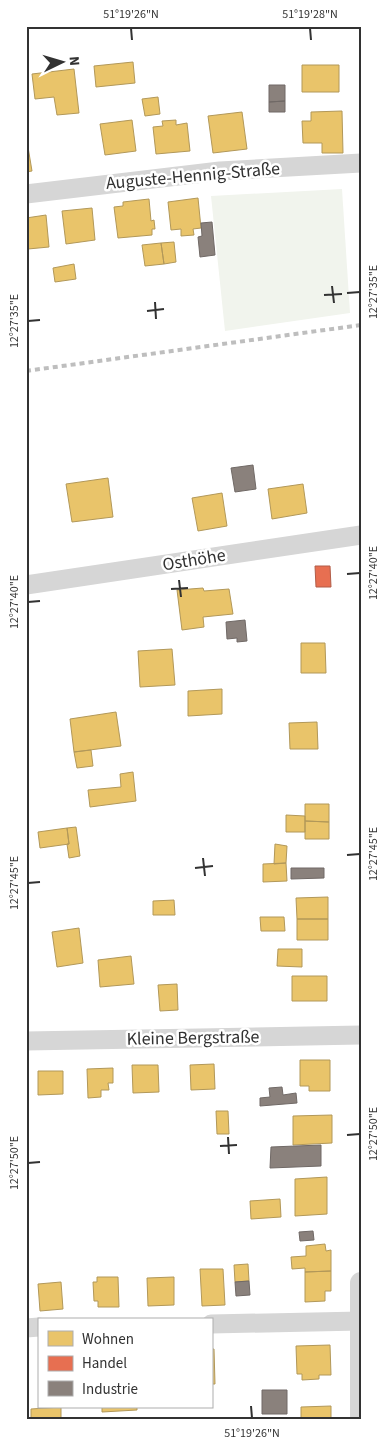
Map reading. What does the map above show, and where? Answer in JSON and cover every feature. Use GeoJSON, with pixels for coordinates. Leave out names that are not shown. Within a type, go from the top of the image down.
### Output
{"type":"FeatureCollection","features":[{"type":"Feature","properties":{"kind":"street","name":"Auguste-Hennig-Straße"},"geometry":{"type":"LineString","coordinates":[[26,194],[220,171],[361,163]]}},
{"type":"Feature","properties":{"kind":"street","name":"Osthöhe"},"geometry":{"type":"LineString","coordinates":[[26,585],[361,535]]}},
{"type":"Feature","properties":{"kind":"street","name":"Kleine Bergstraße"},"geometry":{"type":"LineString","coordinates":[[26,1042],[361,1035]]}},
{"type":"Feature","properties":{"kind":"street"},"geometry":{"type":"LineString","coordinates":[[361,1283],[361,1420]]}},
{"type":"Feature","properties":{"kind":"street"},"geometry":{"type":"LineString","coordinates":[[212,1324],[361,1321]]}},
{"type":"Feature","properties":{"kind":"shaded area"},"geometry":{"type":"Polygon","coordinates":[[[342,189],[350,313],[225,331],[211,196],[342,189]]]}},
{"type":"Feature","properties":{"kind":"building: Wohnen"},"geometry":{"type":"Polygon","coordinates":[[[133,62],[135,83],[96,87],[94,66],[133,62]]]}},
{"type":"Feature","properties":{"kind":"building: Wohnen"},"geometry":{"type":"Polygon","coordinates":[[[302,65],[339,65],[339,92],[302,92],[302,65]]]}},
{"type":"Feature","properties":{"kind":"building: Wohnen"},"geometry":{"type":"Polygon","coordinates":[[[74,69],[79,113],[57,115],[54,97],[35,99],[32,74],[74,69]]]}},
{"type":"Feature","properties":{"kind":"building: Wohnen"},"geometry":{"type":"Polygon","coordinates":[[[158,97],[160,114],[145,116],[142,99],[158,97]]]}},
{"type":"Feature","properties":{"kind":"building: Wohnen"},"geometry":{"type":"Polygon","coordinates":[[[342,111],[343,153],[322,153],[322,143],[303,143],[302,121],[311,121],[311,112],[342,111]]]}},
{"type":"Feature","properties":{"kind":"building: Wohnen"},"geometry":{"type":"Polygon","coordinates":[[[242,112],[247,149],[213,153],[208,116],[242,112]]]}},
{"type":"Feature","properties":{"kind":"building: Wohnen"},"geometry":{"type":"Polygon","coordinates":[[[132,120],[136,151],[105,155],[100,124],[132,120]]]}},
{"type":"Feature","properties":{"kind":"building: Wohnen"},"geometry":{"type":"Polygon","coordinates":[[[176,120],[176,125],[187,123],[190,151],[156,154],[153,127],[163,126],[162,121],[176,120]]]}},
{"type":"Feature","properties":{"kind":"building: Wohnen"},"geometry":{"type":"Polygon","coordinates":[[[26,135],[32,171],[26,172],[26,135]]]}},
{"type":"Feature","properties":{"kind":"building: Wohnen"},"geometry":{"type":"Polygon","coordinates":[[[198,198],[201,228],[193,229],[194,235],[181,236],[181,229],[171,230],[168,202],[198,198]]]}},
{"type":"Feature","properties":{"kind":"building: Wohnen"},"geometry":{"type":"Polygon","coordinates":[[[149,199],[151,221],[154,220],[155,229],[152,229],[152,235],[118,238],[114,207],[123,206],[123,202],[149,199]]]}},
{"type":"Feature","properties":{"kind":"building: Wohnen"},"geometry":{"type":"Polygon","coordinates":[[[92,208],[95,240],[66,244],[62,211],[92,208]]]}},
{"type":"Feature","properties":{"kind":"building: Wohnen"},"geometry":{"type":"Polygon","coordinates":[[[46,215],[49,247],[28,249],[28,241],[26,242],[26,218],[46,215]]]}},
{"type":"Feature","properties":{"kind":"building: Wohnen"},"geometry":{"type":"Polygon","coordinates":[[[174,242],[176,262],[164,264],[161,243],[174,242]]]}},
{"type":"Feature","properties":{"kind":"building: Wohnen"},"geometry":{"type":"Polygon","coordinates":[[[161,243],[164,264],[145,266],[142,245],[161,243]]]}},
{"type":"Feature","properties":{"kind":"building: Wohnen"},"geometry":{"type":"Polygon","coordinates":[[[74,264],[76,279],[55,282],[53,268],[74,264]]]}},
{"type":"Feature","properties":{"kind":"building: Wohnen"},"geometry":{"type":"Polygon","coordinates":[[[108,478],[113,517],[72,522],[66,484],[108,478]]]}},
{"type":"Feature","properties":{"kind":"building: Wohnen"},"geometry":{"type":"Polygon","coordinates":[[[303,484],[307,513],[272,519],[268,489],[303,484]]]}},
{"type":"Feature","properties":{"kind":"building: Wohnen"},"geometry":{"type":"Polygon","coordinates":[[[222,493],[227,526],[198,531],[192,498],[222,493]]]}},
{"type":"Feature","properties":{"kind":"building: Wohnen"},"geometry":{"type":"Polygon","coordinates":[[[203,588],[204,591],[229,589],[233,614],[203,617],[204,627],[182,630],[177,590],[203,588]]]}},
{"type":"Feature","properties":{"kind":"building: Wohnen"},"geometry":{"type":"Polygon","coordinates":[[[301,643],[325,643],[326,673],[301,673],[301,643]]]}},
{"type":"Feature","properties":{"kind":"building: Wohnen"},"geometry":{"type":"Polygon","coordinates":[[[172,649],[175,685],[140,687],[138,651],[172,649]]]}},
{"type":"Feature","properties":{"kind":"building: Wohnen"},"geometry":{"type":"Polygon","coordinates":[[[222,689],[222,714],[188,716],[188,691],[222,689]]]}},
{"type":"Feature","properties":{"kind":"building: Wohnen"},"geometry":{"type":"Polygon","coordinates":[[[116,712],[121,746],[74,752],[70,719],[116,712]]]}},
{"type":"Feature","properties":{"kind":"building: Wohnen"},"geometry":{"type":"Polygon","coordinates":[[[317,722],[318,749],[290,749],[289,723],[317,722]]]}},
{"type":"Feature","properties":{"kind":"building: Wohnen"},"geometry":{"type":"Polygon","coordinates":[[[91,750],[93,766],[77,768],[74,752],[91,750]]]}},
{"type":"Feature","properties":{"kind":"building: Wohnen"},"geometry":{"type":"Polygon","coordinates":[[[133,772],[136,801],[90,807],[88,790],[121,787],[120,774],[133,772]]]}},
{"type":"Feature","properties":{"kind":"building: Wohnen"},"geometry":{"type":"Polygon","coordinates":[[[305,804],[329,804],[329,822],[305,821],[305,804]]]}},
{"type":"Feature","properties":{"kind":"building: Wohnen"},"geometry":{"type":"Polygon","coordinates":[[[286,815],[305,816],[305,832],[286,832],[286,815]]]}},
{"type":"Feature","properties":{"kind":"building: Wohnen"},"geometry":{"type":"Polygon","coordinates":[[[305,821],[329,822],[329,839],[305,839],[305,821]]]}},
{"type":"Feature","properties":{"kind":"building: Wohnen"},"geometry":{"type":"Polygon","coordinates":[[[76,827],[80,856],[69,858],[67,828],[76,827]]]}},
{"type":"Feature","properties":{"kind":"building: Wohnen"},"geometry":{"type":"Polygon","coordinates":[[[67,828],[69,844],[40,848],[38,832],[67,828]]]}},
{"type":"Feature","properties":{"kind":"building: Wohnen"},"geometry":{"type":"Polygon","coordinates":[[[275,844],[287,846],[286,863],[274,864],[275,844]]]}},
{"type":"Feature","properties":{"kind":"building: Wohnen"},"geometry":{"type":"Polygon","coordinates":[[[286,863],[287,881],[263,882],[263,864],[286,863]]]}},
{"type":"Feature","properties":{"kind":"building: Wohnen"},"geometry":{"type":"Polygon","coordinates":[[[328,897],[328,919],[297,919],[296,898],[328,897]]]}},
{"type":"Feature","properties":{"kind":"building: Wohnen"},"geometry":{"type":"Polygon","coordinates":[[[174,900],[175,915],[153,915],[153,901],[174,900]]]}},
{"type":"Feature","properties":{"kind":"building: Wohnen"},"geometry":{"type":"Polygon","coordinates":[[[260,917],[284,917],[285,931],[261,931],[260,917]]]}},
{"type":"Feature","properties":{"kind":"building: Wohnen"},"geometry":{"type":"Polygon","coordinates":[[[297,919],[328,919],[328,940],[297,940],[297,919]]]}},
{"type":"Feature","properties":{"kind":"building: Wohnen"},"geometry":{"type":"Polygon","coordinates":[[[79,928],[83,963],[57,967],[52,932],[79,928]]]}},
{"type":"Feature","properties":{"kind":"building: Wohnen"},"geometry":{"type":"Polygon","coordinates":[[[278,949],[302,949],[302,967],[277,966],[278,949]]]}},
{"type":"Feature","properties":{"kind":"building: Wohnen"},"geometry":{"type":"Polygon","coordinates":[[[131,956],[134,984],[100,987],[98,960],[131,956]]]}},
{"type":"Feature","properties":{"kind":"building: Wohnen"},"geometry":{"type":"Polygon","coordinates":[[[292,976],[327,976],[327,1001],[292,1001],[292,976]]]}},
{"type":"Feature","properties":{"kind":"building: Wohnen"},"geometry":{"type":"Polygon","coordinates":[[[177,984],[178,1010],[160,1011],[158,985],[177,984]]]}},
{"type":"Feature","properties":{"kind":"building: Wohnen"},"geometry":{"type":"Polygon","coordinates":[[[300,1060],[330,1060],[330,1091],[309,1091],[309,1086],[300,1086],[300,1060]]]}},
{"type":"Feature","properties":{"kind":"building: Wohnen"},"geometry":{"type":"Polygon","coordinates":[[[214,1064],[215,1089],[191,1090],[190,1065],[214,1064]]]}},
{"type":"Feature","properties":{"kind":"building: Wohnen"},"geometry":{"type":"Polygon","coordinates":[[[132,1065],[158,1065],[159,1092],[133,1093],[132,1065]]]}},
{"type":"Feature","properties":{"kind":"building: Wohnen"},"geometry":{"type":"Polygon","coordinates":[[[113,1068],[113,1083],[108,1083],[109,1090],[101,1090],[101,1097],[88,1098],[87,1069],[113,1068]]]}},
{"type":"Feature","properties":{"kind":"building: Wohnen"},"geometry":{"type":"Polygon","coordinates":[[[38,1071],[63,1071],[63,1094],[38,1095],[38,1071]]]}},
{"type":"Feature","properties":{"kind":"building: Wohnen"},"geometry":{"type":"Polygon","coordinates":[[[216,1111],[228,1111],[229,1134],[217,1134],[216,1111]]]}},
{"type":"Feature","properties":{"kind":"building: Wohnen"},"geometry":{"type":"Polygon","coordinates":[[[332,1115],[332,1143],[293,1145],[293,1116],[332,1115]]]}},
{"type":"Feature","properties":{"kind":"building: Wohnen"},"geometry":{"type":"Polygon","coordinates":[[[327,1177],[327,1214],[295,1216],[295,1179],[327,1177]]]}},
{"type":"Feature","properties":{"kind":"building: Wohnen"},"geometry":{"type":"Polygon","coordinates":[[[280,1199],[281,1217],[251,1219],[250,1201],[280,1199]]]}},
{"type":"Feature","properties":{"kind":"building: Wohnen"},"geometry":{"type":"Polygon","coordinates":[[[325,1244],[326,1251],[331,1250],[331,1271],[305,1272],[305,1268],[292,1269],[291,1257],[306,1256],[306,1246],[325,1244]]]}},
{"type":"Feature","properties":{"kind":"building: Wohnen"},"geometry":{"type":"Polygon","coordinates":[[[248,1264],[249,1281],[235,1282],[234,1265],[248,1264]]]}},
{"type":"Feature","properties":{"kind":"building: Wohnen"},"geometry":{"type":"Polygon","coordinates":[[[200,1269],[223,1269],[225,1305],[202,1306],[200,1269]]]}},
{"type":"Feature","properties":{"kind":"building: Wohnen"},"geometry":{"type":"Polygon","coordinates":[[[331,1271],[331,1291],[325,1291],[325,1301],[305,1302],[305,1272],[331,1271]]]}},
{"type":"Feature","properties":{"kind":"building: Wohnen"},"geometry":{"type":"Polygon","coordinates":[[[97,1277],[118,1277],[119,1307],[98,1307],[98,1301],[94,1301],[93,1282],[97,1282],[97,1277]]]}},
{"type":"Feature","properties":{"kind":"building: Wohnen"},"geometry":{"type":"Polygon","coordinates":[[[174,1277],[174,1305],[148,1306],[147,1278],[174,1277]]]}},
{"type":"Feature","properties":{"kind":"building: Wohnen"},"geometry":{"type":"Polygon","coordinates":[[[61,1282],[63,1309],[40,1311],[38,1284],[61,1282]]]}},
{"type":"Feature","properties":{"kind":"building: Wohnen"},"geometry":{"type":"Polygon","coordinates":[[[330,1345],[331,1375],[319,1375],[319,1379],[302,1380],[302,1374],[297,1374],[296,1346],[330,1345]]]}},
{"type":"Feature","properties":{"kind":"building: Wohnen"},"geometry":{"type":"Polygon","coordinates":[[[212,1349],[214,1349],[215,1384],[212,1384],[212,1349]]]}},
{"type":"Feature","properties":{"kind":"building: Wohnen"},"geometry":{"type":"Polygon","coordinates":[[[331,1406],[331,1420],[301,1420],[301,1407],[331,1406]]]}},
{"type":"Feature","properties":{"kind":"building: Wohnen"},"geometry":{"type":"Polygon","coordinates":[[[61,1408],[61,1420],[31,1420],[31,1409],[61,1408]]]}},
{"type":"Feature","properties":{"kind":"building: Wohnen"},"geometry":{"type":"Polygon","coordinates":[[[102,1408],[137,1408],[137,1410],[102,1412],[102,1408]]]}},
{"type":"Feature","properties":{"kind":"building: Handel"},"geometry":{"type":"Polygon","coordinates":[[[315,566],[330,566],[331,587],[316,587],[315,566]]]}},
{"type":"Feature","properties":{"kind":"building: Industrie"},"geometry":{"type":"Polygon","coordinates":[[[269,85],[285,85],[285,101],[269,102],[269,85]]]}},
{"type":"Feature","properties":{"kind":"building: Industrie"},"geometry":{"type":"Polygon","coordinates":[[[285,101],[285,112],[269,112],[269,102],[285,101]]]}},
{"type":"Feature","properties":{"kind":"building: Industrie"},"geometry":{"type":"Polygon","coordinates":[[[212,222],[215,255],[200,257],[198,237],[202,236],[201,223],[212,222]]]}},
{"type":"Feature","properties":{"kind":"building: Industrie"},"geometry":{"type":"Polygon","coordinates":[[[253,465],[256,489],[235,492],[231,468],[253,465]]]}},
{"type":"Feature","properties":{"kind":"building: Industrie"},"geometry":{"type":"Polygon","coordinates":[[[245,620],[247,641],[237,642],[237,638],[227,639],[226,622],[245,620]]]}},
{"type":"Feature","properties":{"kind":"building: Industrie"},"geometry":{"type":"Polygon","coordinates":[[[291,868],[324,868],[324,878],[291,879],[291,868]]]}},
{"type":"Feature","properties":{"kind":"building: Industrie"},"geometry":{"type":"Polygon","coordinates":[[[282,1087],[283,1095],[296,1093],[297,1103],[260,1106],[260,1098],[270,1097],[269,1088],[282,1087]]]}},
{"type":"Feature","properties":{"kind":"building: Industrie"},"geometry":{"type":"Polygon","coordinates":[[[321,1145],[321,1166],[270,1168],[271,1147],[321,1145]]]}},
{"type":"Feature","properties":{"kind":"building: Industrie"},"geometry":{"type":"Polygon","coordinates":[[[313,1231],[314,1240],[300,1241],[299,1232],[313,1231]]]}},
{"type":"Feature","properties":{"kind":"building: Industrie"},"geometry":{"type":"Polygon","coordinates":[[[249,1281],[250,1295],[236,1296],[235,1282],[249,1281]]]}},
{"type":"Feature","properties":{"kind":"building: Industrie"},"geometry":{"type":"Polygon","coordinates":[[[262,1390],[287,1390],[287,1414],[262,1414],[262,1390]]]}},
{"type":"Feature","properties":{"kind":"railway"},"geometry":{"type":"LineString","coordinates":[[26,371],[361,325]]}}]}
